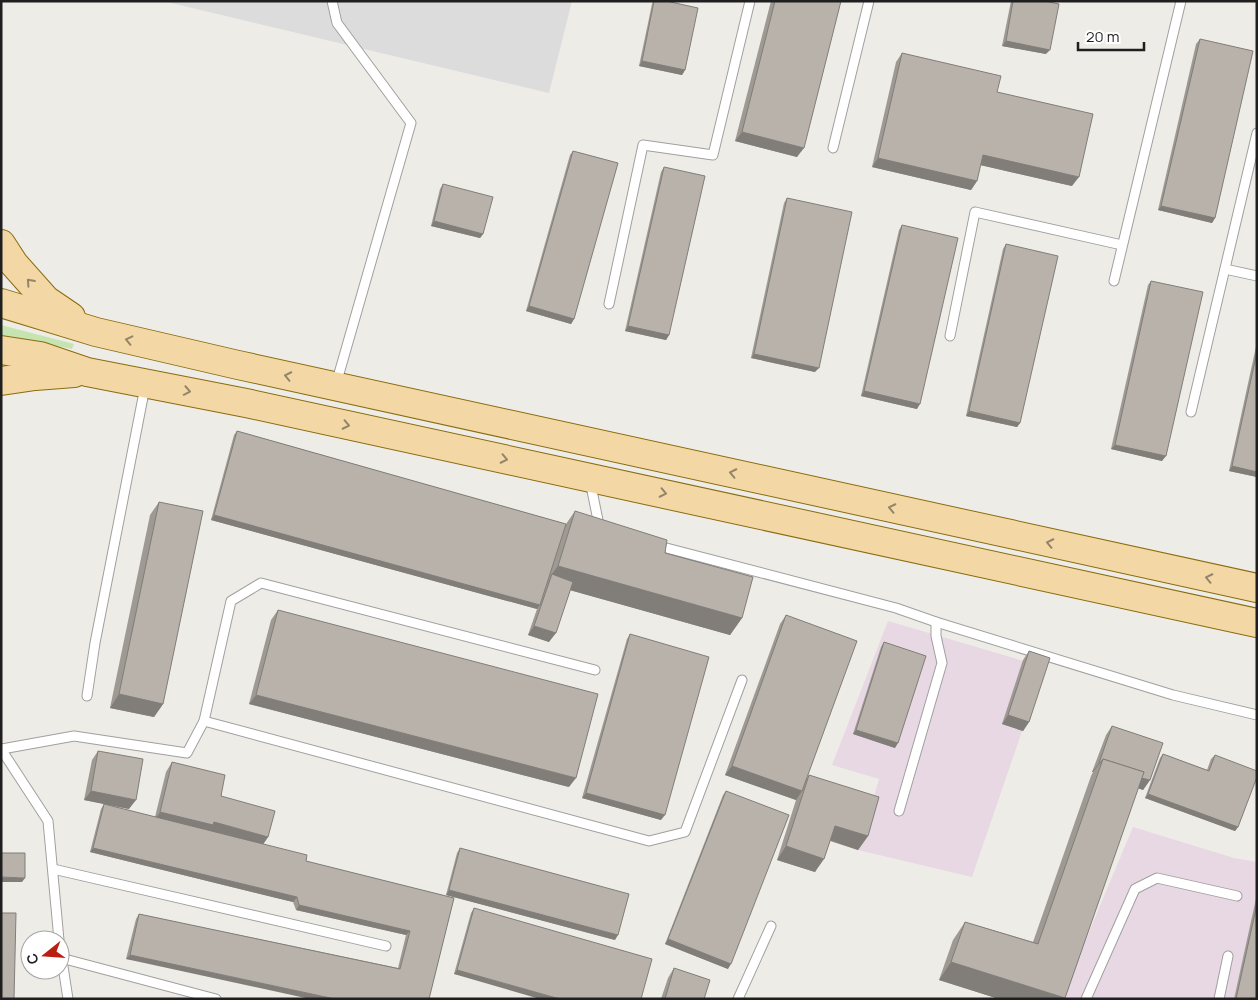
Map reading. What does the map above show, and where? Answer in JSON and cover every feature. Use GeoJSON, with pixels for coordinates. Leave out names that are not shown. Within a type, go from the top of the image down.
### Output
{"type":"FeatureCollection","features":[{"type":"Feature","properties":{"kind":"main road"},"geometry":{"type":"LineString","coordinates":[[1,244],[14,264],[46,300],[96,332]]}},
{"type":"Feature","properties":{"kind":"main road"},"geometry":{"type":"LineString","coordinates":[[1,303],[96,332],[335,387],[1257,588]]}},
{"type":"Feature","properties":{"kind":"main road"},"geometry":{"type":"LineString","coordinates":[[1,350],[40,356],[87,372],[255,405],[1257,622]]}},
{"type":"Feature","properties":{"kind":"main road"},"geometry":{"type":"LineString","coordinates":[[1,381],[87,372]]}},
{"type":"Feature","properties":{"kind":"lane"},"geometry":{"type":"LineString","coordinates":[[332,1],[337,22],[411,123],[335,387]]}},
{"type":"Feature","properties":{"kind":"lane"},"geometry":{"type":"LineString","coordinates":[[609,304],[643,145],[713,155],[750,1]]}},
{"type":"Feature","properties":{"kind":"lane"},"geometry":{"type":"LineString","coordinates":[[833,148],[869,1]]}},
{"type":"Feature","properties":{"kind":"lane"},"geometry":{"type":"LineString","coordinates":[[1114,281],[1181,1]]}},
{"type":"Feature","properties":{"kind":"lane"},"geometry":{"type":"LineString","coordinates":[[1191,412],[1257,133]]}},
{"type":"Feature","properties":{"kind":"lane"},"geometry":{"type":"LineString","coordinates":[[950,336],[975,212],[1122,245]]}},
{"type":"Feature","properties":{"kind":"lane"},"geometry":{"type":"LineString","coordinates":[[1225,269],[1257,276]]}},
{"type":"Feature","properties":{"kind":"lane"},"geometry":{"type":"LineString","coordinates":[[87,696],[95,642],[146,383]]}},
{"type":"Feature","properties":{"kind":"lane"},"geometry":{"type":"LineString","coordinates":[[589,477],[600,530],[609,533]]}},
{"type":"Feature","properties":{"kind":"lane"},"geometry":{"type":"LineString","coordinates":[[648,543],[896,608],[1173,695],[1257,715]]}},
{"type":"Feature","properties":{"kind":"lane"},"geometry":{"type":"LineString","coordinates":[[58,930],[48,821],[1,749],[74,736],[187,753],[204,721],[231,601],[261,584],[595,670]]}},
{"type":"Feature","properties":{"kind":"lane"},"geometry":{"type":"LineString","coordinates":[[899,811],[942,663],[936,636],[936,622]]}},
{"type":"Feature","properties":{"kind":"lane"},"geometry":{"type":"LineString","coordinates":[[204,721],[649,841],[686,832],[742,680]]}},
{"type":"Feature","properties":{"kind":"lane"},"geometry":{"type":"LineString","coordinates":[[53,869],[386,946]]}},
{"type":"Feature","properties":{"kind":"lane"},"geometry":{"type":"LineString","coordinates":[[1086,999],[1135,889],[1157,878],[1237,896]]}},
{"type":"Feature","properties":{"kind":"lane"},"geometry":{"type":"LineString","coordinates":[[738,999],[771,926]]}},
{"type":"Feature","properties":{"kind":"lane"},"geometry":{"type":"LineString","coordinates":[[1219,999],[1228,956]]}},
{"type":"Feature","properties":{"kind":"lane"},"geometry":{"type":"LineString","coordinates":[[70,960],[216,999]]}},
{"type":"Feature","properties":{"kind":"lane"},"geometry":{"type":"LineString","coordinates":[[65,980],[68,999]]}},
{"type":"Feature","properties":{"kind":"shaded area"},"geometry":{"type":"Polygon","coordinates":[[[163,1],[572,1],[549,93],[163,1]]]}},
{"type":"Feature","properties":{"kind":"shaded area"},"geometry":{"type":"Polygon","coordinates":[[[888,621],[1044,667],[972,877],[858,850],[879,779],[832,765],[888,621]]]}},
{"type":"Feature","properties":{"kind":"shaded area"},"geometry":{"type":"Polygon","coordinates":[[[1133,827],[1234,858],[1257,862],[1257,999],[1061,999],[1133,827]]]}},
{"type":"Feature","properties":{"kind":"green space"},"geometry":{"type":"Polygon","coordinates":[[[1,325],[74,344],[72,349],[1,335],[1,325]]]}},
{"type":"Feature","properties":{"kind":"building"},"geometry":{"type":"Polygon","coordinates":[[[654,1],[666,1],[698,8],[685,70],[642,61],[654,1]]]}},
{"type":"Feature","properties":{"kind":"building"},"geometry":{"type":"Polygon","coordinates":[[[775,1],[841,1],[804,148],[742,132],[775,1]]]}},
{"type":"Feature","properties":{"kind":"building"},"geometry":{"type":"Polygon","coordinates":[[[1013,1],[1045,1],[1059,4],[1050,50],[1006,41],[1013,1]]]}},
{"type":"Feature","properties":{"kind":"building"},"geometry":{"type":"Polygon","coordinates":[[[1200,39],[1253,51],[1215,218],[1161,206],[1200,39]]]}},
{"type":"Feature","properties":{"kind":"building"},"geometry":{"type":"Polygon","coordinates":[[[902,53],[1001,76],[997,92],[1093,114],[1079,177],[983,155],[977,181],[878,158],[902,53]]]}},
{"type":"Feature","properties":{"kind":"building"},"geometry":{"type":"Polygon","coordinates":[[[573,151],[618,163],[574,319],[529,306],[573,151]]]}},
{"type":"Feature","properties":{"kind":"building"},"geometry":{"type":"Polygon","coordinates":[[[664,167],[705,176],[669,335],[628,326],[664,167]]]}},
{"type":"Feature","properties":{"kind":"building"},"geometry":{"type":"Polygon","coordinates":[[[443,184],[493,197],[483,234],[434,221],[443,184]]]}},
{"type":"Feature","properties":{"kind":"building"},"geometry":{"type":"Polygon","coordinates":[[[787,198],[852,212],[819,368],[754,354],[787,198]]]}},
{"type":"Feature","properties":{"kind":"building"},"geometry":{"type":"Polygon","coordinates":[[[902,225],[958,238],[920,404],[864,391],[902,225]]]}},
{"type":"Feature","properties":{"kind":"building"},"geometry":{"type":"Polygon","coordinates":[[[1006,244],[1058,256],[1020,423],[969,411],[1006,244]]]}},
{"type":"Feature","properties":{"kind":"building"},"geometry":{"type":"Polygon","coordinates":[[[1151,281],[1203,292],[1166,456],[1115,445],[1151,281]]]}},
{"type":"Feature","properties":{"kind":"building"},"geometry":{"type":"Polygon","coordinates":[[[1257,352],[1257,472],[1232,466],[1257,352]]]}},
{"type":"Feature","properties":{"kind":"building"},"geometry":{"type":"Polygon","coordinates":[[[237,431],[566,524],[540,605],[214,515],[237,431]]]}},
{"type":"Feature","properties":{"kind":"building"},"geometry":{"type":"Polygon","coordinates":[[[159,502],[203,511],[163,704],[119,694],[159,502]]]}},
{"type":"Feature","properties":{"kind":"building"},"geometry":{"type":"Polygon","coordinates":[[[575,511],[667,540],[665,553],[753,577],[742,618],[558,566],[575,511]]]}},
{"type":"Feature","properties":{"kind":"building"},"geometry":{"type":"Polygon","coordinates":[[[552,574],[573,582],[556,633],[534,626],[552,574]]]}},
{"type":"Feature","properties":{"kind":"building"},"geometry":{"type":"Polygon","coordinates":[[[278,610],[598,694],[576,778],[256,695],[278,610]]]}},
{"type":"Feature","properties":{"kind":"building"},"geometry":{"type":"Polygon","coordinates":[[[786,615],[857,641],[802,791],[732,766],[786,615]]]}},
{"type":"Feature","properties":{"kind":"building"},"geometry":{"type":"Polygon","coordinates":[[[630,634],[709,657],[665,815],[586,793],[630,634]]]}},
{"type":"Feature","properties":{"kind":"building"},"geometry":{"type":"Polygon","coordinates":[[[884,642],[926,656],[898,743],[856,730],[884,642]]]}},
{"type":"Feature","properties":{"kind":"building"},"geometry":{"type":"Polygon","coordinates":[[[1029,651],[1050,658],[1029,722],[1008,715],[1029,651]]]}},
{"type":"Feature","properties":{"kind":"building"},"geometry":{"type":"Polygon","coordinates":[[[1112,726],[1163,743],[1150,780],[1141,778],[1144,772],[1103,759],[1099,763],[1112,726]]]}},
{"type":"Feature","properties":{"kind":"building"},"geometry":{"type":"Polygon","coordinates":[[[98,751],[143,759],[136,800],[91,791],[98,751]]]}},
{"type":"Feature","properties":{"kind":"building"},"geometry":{"type":"Polygon","coordinates":[[[1163,754],[1209,771],[1215,755],[1257,771],[1257,777],[1238,827],[1148,794],[1163,754]]]}},
{"type":"Feature","properties":{"kind":"building"},"geometry":{"type":"Polygon","coordinates":[[[1103,759],[1144,772],[1065,998],[951,962],[965,922],[1038,944],[1103,759]]]}},
{"type":"Feature","properties":{"kind":"building"},"geometry":{"type":"Polygon","coordinates":[[[172,762],[225,775],[221,796],[275,811],[268,837],[214,822],[213,825],[160,812],[172,762]]]}},
{"type":"Feature","properties":{"kind":"building"},"geometry":{"type":"Polygon","coordinates":[[[809,775],[879,797],[868,836],[835,826],[824,859],[786,846],[809,775]]]}},
{"type":"Feature","properties":{"kind":"building"},"geometry":{"type":"Polygon","coordinates":[[[726,791],[789,815],[731,964],[668,939],[726,791]]]}},
{"type":"Feature","properties":{"kind":"building"},"geometry":{"type":"Polygon","coordinates":[[[104,804],[307,855],[306,861],[454,898],[429,999],[335,999],[130,955],[139,914],[400,969],[410,931],[299,905],[297,897],[93,848],[104,804]]]}},
{"type":"Feature","properties":{"kind":"building"},"geometry":{"type":"Polygon","coordinates":[[[460,848],[629,894],[618,935],[449,890],[460,848]]]}},
{"type":"Feature","properties":{"kind":"building"},"geometry":{"type":"Polygon","coordinates":[[[1,853],[25,853],[25,878],[1,877],[1,853]]]}},
{"type":"Feature","properties":{"kind":"building"},"geometry":{"type":"Polygon","coordinates":[[[1257,904],[1257,999],[1236,999],[1257,904]]]}},
{"type":"Feature","properties":{"kind":"building"},"geometry":{"type":"Polygon","coordinates":[[[474,908],[652,959],[641,999],[560,999],[457,970],[474,908]]]}},
{"type":"Feature","properties":{"kind":"building"},"geometry":{"type":"Polygon","coordinates":[[[1,913],[16,913],[14,999],[1,999],[1,913]]]}},
{"type":"Feature","properties":{"kind":"building"},"geometry":{"type":"Polygon","coordinates":[[[674,968],[710,980],[704,999],[665,999],[674,968]]]}}]}
